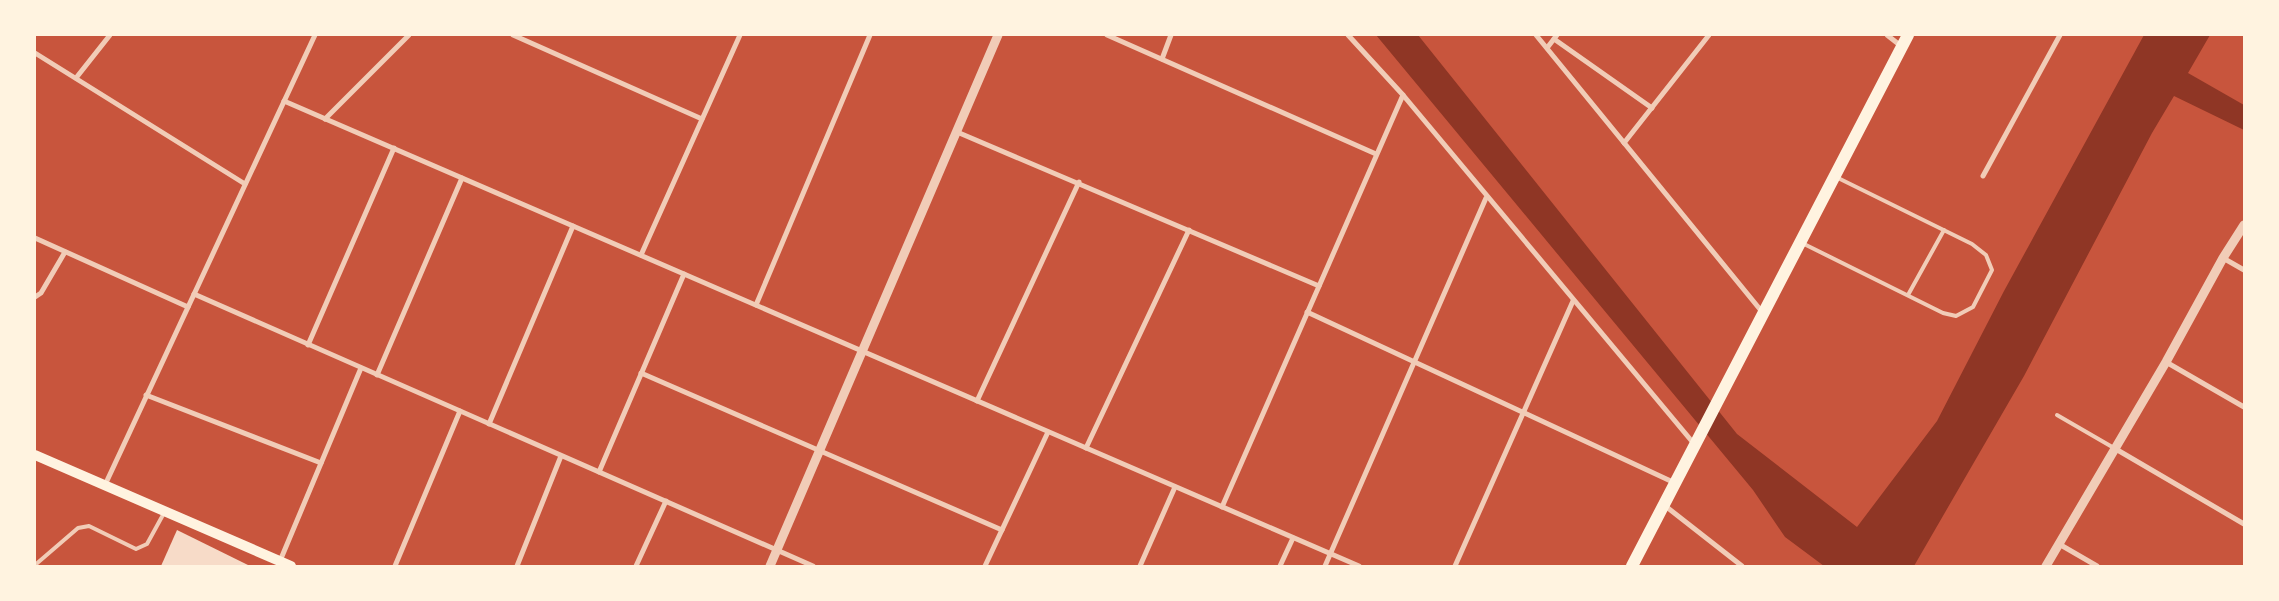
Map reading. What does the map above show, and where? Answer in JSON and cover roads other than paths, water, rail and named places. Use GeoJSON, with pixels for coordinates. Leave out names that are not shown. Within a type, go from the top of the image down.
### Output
{"type":"FeatureCollection","features":[{"type":"Feature","properties":{"kind":"main road"},"geometry":{"type":"LineString","coordinates":[[1632,566],[1904,41]]}},
{"type":"Feature","properties":{"kind":"main road"},"geometry":{"type":"LineString","coordinates":[[35,455],[291,566]]}},
{"type":"Feature","properties":{"kind":"street"},"geometry":{"type":"LineString","coordinates":[[76,78],[110,35]]}},
{"type":"Feature","properties":{"kind":"street"},"geometry":{"type":"LineString","coordinates":[[104,485],[315,35]]}},
{"type":"Feature","properties":{"kind":"street"},"geometry":{"type":"LineString","coordinates":[[325,119],[409,35]]}},
{"type":"Feature","properties":{"kind":"street"},"geometry":{"type":"LineString","coordinates":[[513,35],[702,119]]}},
{"type":"Feature","properties":{"kind":"street"},"geometry":{"type":"LineString","coordinates":[[640,255],[740,35]]}},
{"type":"Feature","properties":{"kind":"street"},"geometry":{"type":"LineString","coordinates":[[756,305],[870,35]]}},
{"type":"Feature","properties":{"kind":"street"},"geometry":{"type":"LineString","coordinates":[[770,566],[998,35]]}},
{"type":"Feature","properties":{"kind":"street"},"geometry":{"type":"LineString","coordinates":[[1107,35],[1376,154]]}},
{"type":"Feature","properties":{"kind":"street"},"geometry":{"type":"LineString","coordinates":[[1162,59],[1171,35]]}},
{"type":"Feature","properties":{"kind":"street"},"geometry":{"type":"LineString","coordinates":[[1348,35],[1403,95],[1486,198],[1695,445]]}},
{"type":"Feature","properties":{"kind":"street"},"geometry":{"type":"LineString","coordinates":[[1536,35],[1764,313]]}},
{"type":"Feature","properties":{"kind":"street"},"geometry":{"type":"LineString","coordinates":[[1624,143],[1708,35]]}},
{"type":"Feature","properties":{"kind":"street"},"geometry":{"type":"LineString","coordinates":[[1887,35],[1904,41]]}},
{"type":"Feature","properties":{"kind":"street"},"geometry":{"type":"LineString","coordinates":[[1983,176],[2060,35]]}},
{"type":"Feature","properties":{"kind":"street"},"geometry":{"type":"LineString","coordinates":[[1547,48],[1555,37],[1652,108]]}},
{"type":"Feature","properties":{"kind":"street"},"geometry":{"type":"LineString","coordinates":[[35,53],[245,184]]}},
{"type":"Feature","properties":{"kind":"street"},"geometry":{"type":"LineString","coordinates":[[1222,507],[1403,95]]}},
{"type":"Feature","properties":{"kind":"street"},"geometry":{"type":"LineString","coordinates":[[284,101],[1359,566]]}},
{"type":"Feature","properties":{"kind":"street"},"geometry":{"type":"LineString","coordinates":[[957,132],[1079,182],[1319,286]]}},
{"type":"Feature","properties":{"kind":"street"},"geometry":{"type":"LineString","coordinates":[[308,345],[394,148]]}},
{"type":"Feature","properties":{"kind":"street"},"geometry":{"type":"LineString","coordinates":[[377,375],[462,178]]}},
{"type":"Feature","properties":{"kind":"street"},"geometry":{"type":"LineString","coordinates":[[976,401],[1079,182]]}},
{"type":"Feature","properties":{"kind":"street"},"geometry":{"type":"LineString","coordinates":[[1325,566],[1486,198]]}},
{"type":"Feature","properties":{"kind":"street"},"geometry":{"type":"LineString","coordinates":[[2046,566],[2166,362],[2223,258],[2244,225]]}},
{"type":"Feature","properties":{"kind":"street"},"geometry":{"type":"LineString","coordinates":[[488,424],[573,226]]}},
{"type":"Feature","properties":{"kind":"street"},"geometry":{"type":"LineString","coordinates":[[1086,448],[1189,230]]}},
{"type":"Feature","properties":{"kind":"street"},"geometry":{"type":"LineString","coordinates":[[35,238],[188,307]]}},
{"type":"Feature","properties":{"kind":"street"},"geometry":{"type":"LineString","coordinates":[[35,297],[41,293],[65,252]]}},
{"type":"Feature","properties":{"kind":"street"},"geometry":{"type":"LineString","coordinates":[[2223,258],[2244,270]]}},
{"type":"Feature","properties":{"kind":"street"},"geometry":{"type":"LineString","coordinates":[[599,472],[684,274]]}},
{"type":"Feature","properties":{"kind":"street"},"geometry":{"type":"LineString","coordinates":[[194,294],[812,566]]}},
{"type":"Feature","properties":{"kind":"street"},"geometry":{"type":"LineString","coordinates":[[1455,566],[1573,301]]}},
{"type":"Feature","properties":{"kind":"street"},"geometry":{"type":"LineString","coordinates":[[1307,312],[1676,483]]}},
{"type":"Feature","properties":{"kind":"street"},"geometry":{"type":"LineString","coordinates":[[2166,362],[2244,407]]}},
{"type":"Feature","properties":{"kind":"street"},"geometry":{"type":"LineString","coordinates":[[280,561],[361,368]]}},
{"type":"Feature","properties":{"kind":"street"},"geometry":{"type":"LineString","coordinates":[[641,374],[1002,530]]}},
{"type":"Feature","properties":{"kind":"street"},"geometry":{"type":"LineString","coordinates":[[146,395],[321,463]]}},
{"type":"Feature","properties":{"kind":"street"},"geometry":{"type":"LineString","coordinates":[[395,566],[460,411]]}},
{"type":"Feature","properties":{"kind":"street"},"geometry":{"type":"LineString","coordinates":[[985,566],[1048,432]]}},
{"type":"Feature","properties":{"kind":"street"},"geometry":{"type":"LineString","coordinates":[[2114,448],[2244,524]]}},
{"type":"Feature","properties":{"kind":"street"},"geometry":{"type":"LineString","coordinates":[[516,566],[561,456]]}},
{"type":"Feature","properties":{"kind":"street"},"geometry":{"type":"LineString","coordinates":[[1140,566],[1175,487]]}},
{"type":"Feature","properties":{"kind":"street"},"geometry":{"type":"LineString","coordinates":[[636,566],[666,501]]}},
{"type":"Feature","properties":{"kind":"street"},"geometry":{"type":"LineString","coordinates":[[1664,504],[1742,566]]}},
{"type":"Feature","properties":{"kind":"street"},"geometry":{"type":"LineString","coordinates":[[1280,566],[1293,538]]}},
{"type":"Feature","properties":{"kind":"street"},"geometry":{"type":"LineString","coordinates":[[2059,544],[2097,566]]}},
{"type":"Feature","properties":{"kind":"lane"},"geometry":{"type":"LineString","coordinates":[[1800,242],[1944,313],[1956,316],[1973,307],[1992,270],[1986,255],[1972,244],[1834,176]]}},
{"type":"Feature","properties":{"kind":"lane"},"geometry":{"type":"LineString","coordinates":[[1908,296],[1944,230]]}},
{"type":"Feature","properties":{"kind":"lane"},"geometry":{"type":"LineString","coordinates":[[2057,415],[2114,448]]}},
{"type":"Feature","properties":{"kind":"lane"},"geometry":{"type":"LineString","coordinates":[[35,565],[78,528],[90,526],[136,548],[148,544],[165,511]]}}]}
